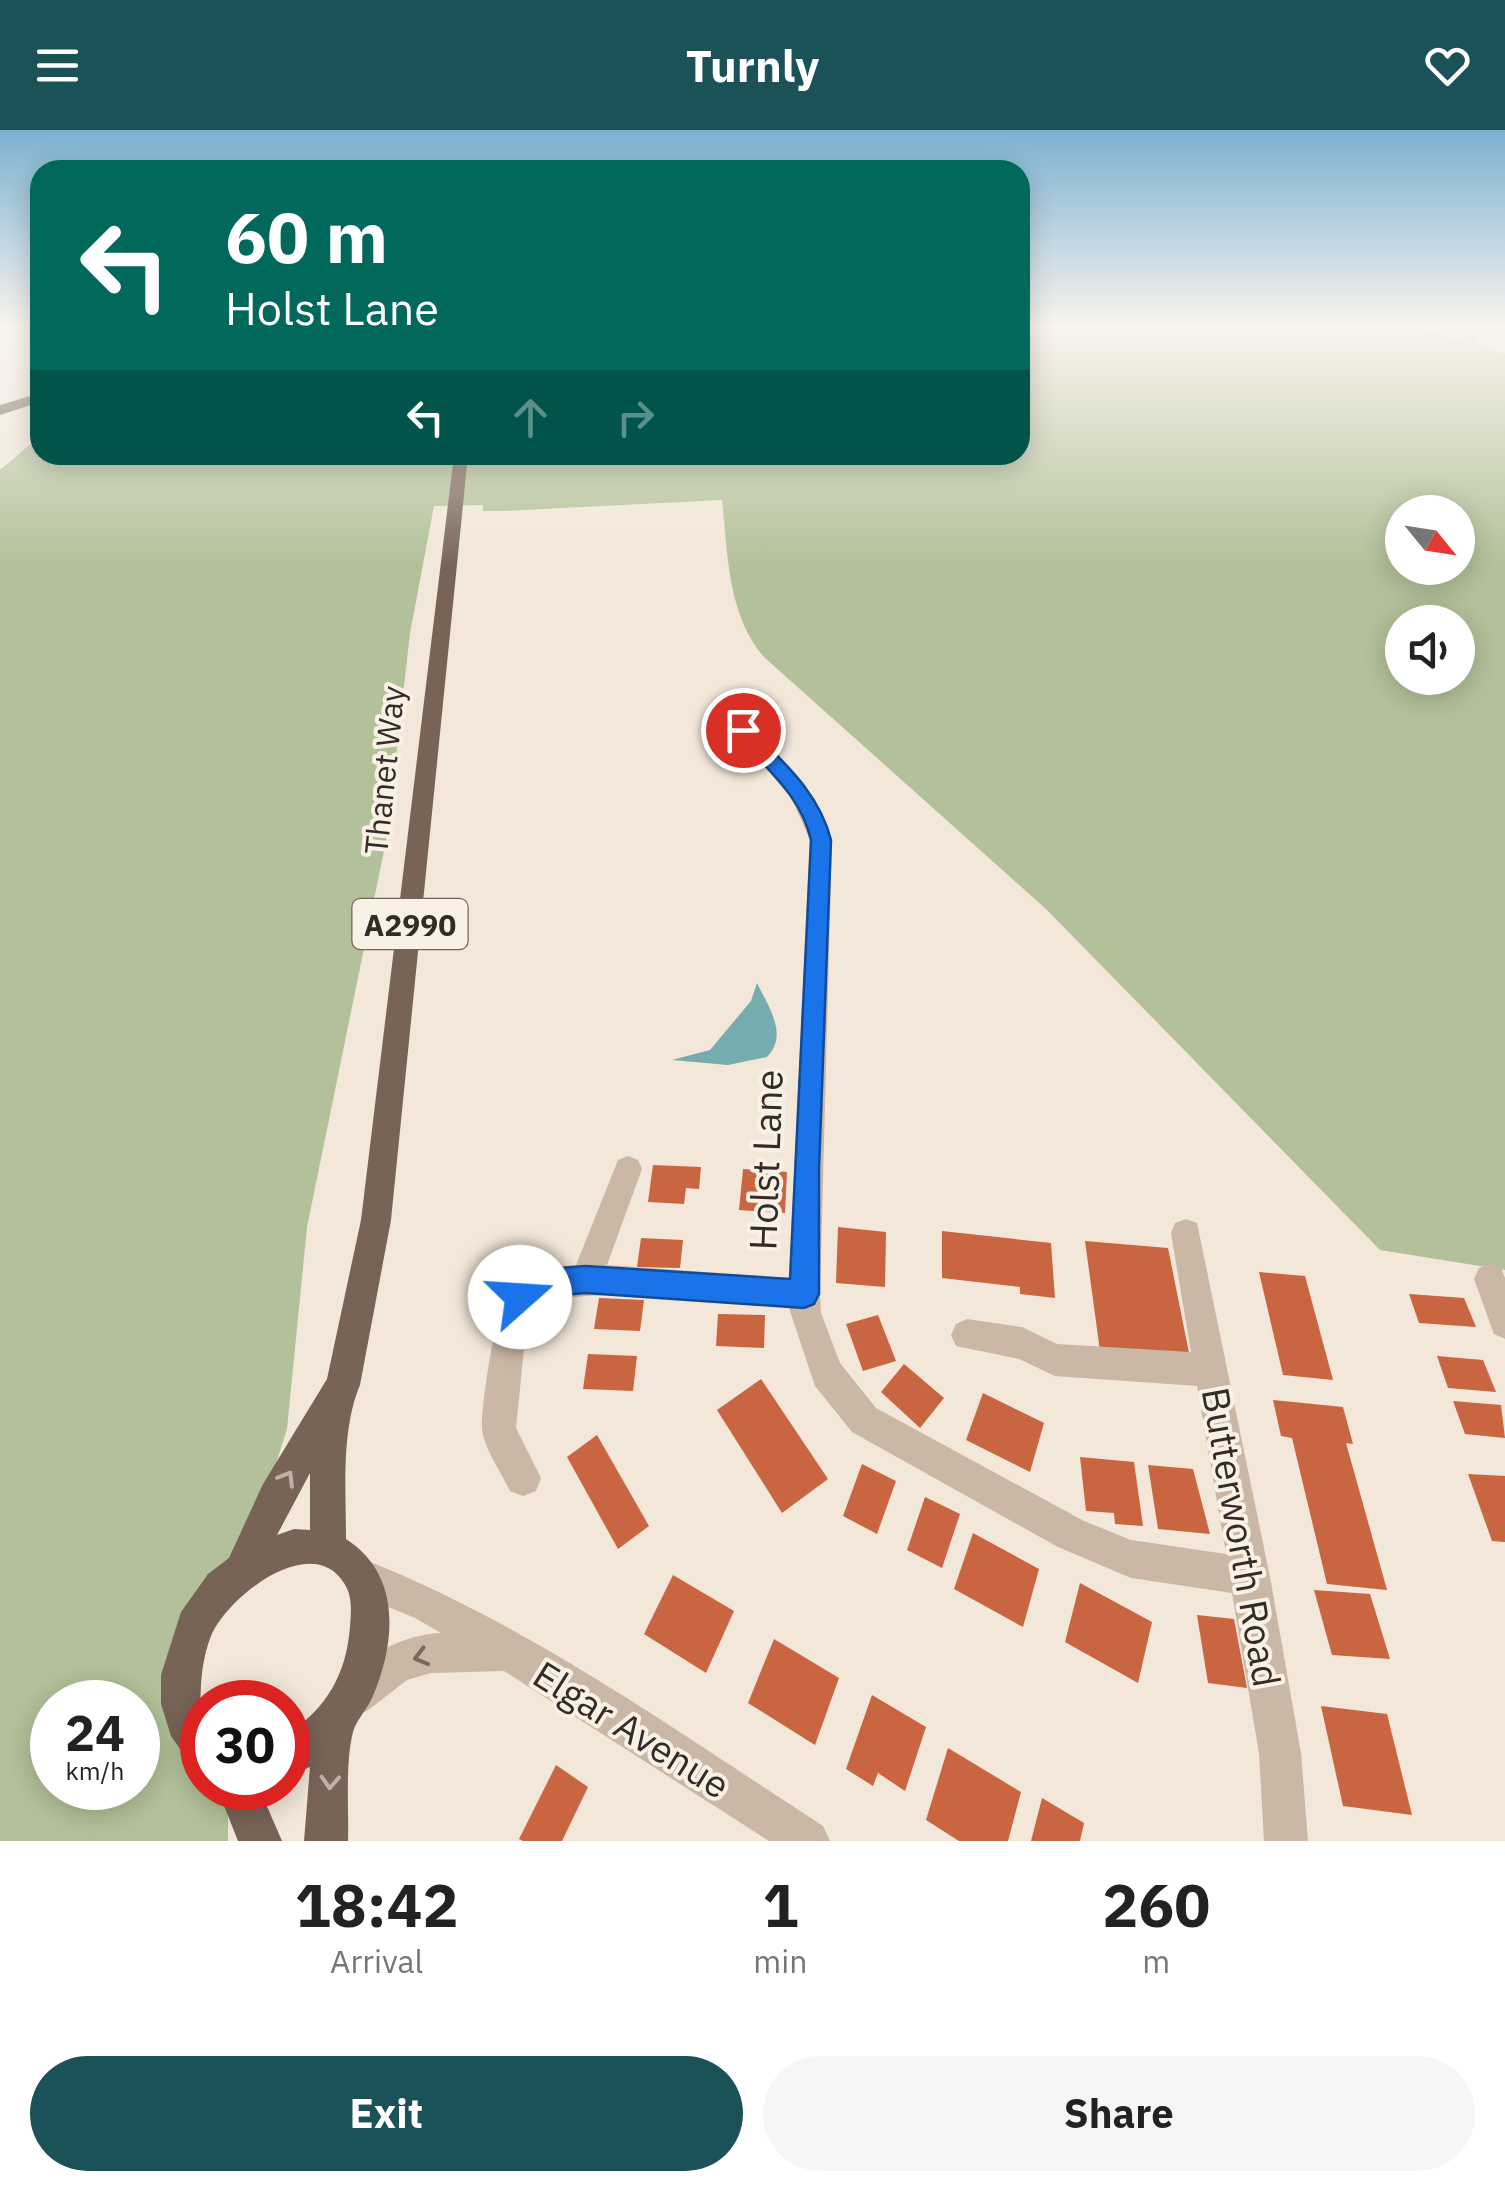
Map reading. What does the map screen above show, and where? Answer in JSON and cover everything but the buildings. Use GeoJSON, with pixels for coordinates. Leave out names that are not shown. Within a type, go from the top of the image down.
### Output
{"type":"FeatureCollection","features":[{"type":"Feature","properties":{"kind":"main road","name":"Thanet Way"},"geometry":{"type":"LineString","coordinates":[[244,1566],[276,1497],[343,1385],[357,1326],[376,1220],[460,465]]}},
{"type":"Feature","properties":{"kind":"main road","name":"Thanet Way"},"geometry":{"type":"LineString","coordinates":[[328,1548],[328,1471],[339,1387]]}},
{"type":"Feature","properties":{"kind":"main road","name":"A2990"},"geometry":{"type":"LineString","coordinates":[[181,1680],[183,1657],[204,1611],[219,1589],[244,1566],[287,1547],[302,1544],[328,1548]]}},
{"type":"Feature","properties":{"kind":"main road"},"geometry":{"type":"LineString","coordinates":[[310,1741],[342,1711],[365,1667],[372,1635],[372,1605],[363,1578],[348,1560],[328,1548]]}},
{"type":"Feature","properties":{"kind":"main road"},"geometry":{"type":"LineString","coordinates":[[326,1841],[342,1711]]}},
{"type":"Feature","properties":{"kind":"main road"},"geometry":{"type":"LineString","coordinates":[[247,1810],[260,1841]]}},
{"type":"Feature","properties":{"kind":"street","name":"Holst Lane"},"geometry":{"type":"LineString","coordinates":[[743,730],[802,793],[815,816],[821,840],[804,1294],[805,1313],[827,1374],[864,1420],[1071,1534],[1131,1560],[1251,1577]]}},
{"type":"Feature","properties":{"kind":"street"},"geometry":{"type":"LineString","coordinates":[[586,1279],[628,1169]]}},
{"type":"Feature","properties":{"kind":"street","name":"Butterworth Road"},"geometry":{"type":"LineString","coordinates":[[1186,1233],[1280,1753],[1286,1841]]}},
{"type":"Feature","properties":{"kind":"street"},"geometry":{"type":"LineString","coordinates":[[523,1478],[499,1430],[509,1338],[520,1297],[547,1283],[586,1279],[804,1294]]}},
{"type":"Feature","properties":{"kind":"street"},"geometry":{"type":"LineString","coordinates":[[1490,1279],[1505,1323]]}},
{"type":"Feature","properties":{"kind":"street"},"geometry":{"type":"LineString","coordinates":[[968,1335],[1022,1343],[1055,1360],[1211,1370]]}},
{"type":"Feature","properties":{"kind":"street","name":"Elgar Avenue"},"geometry":{"type":"LineString","coordinates":[[363,1578],[428,1604],[583,1695],[808,1841]]}},
{"type":"Feature","properties":{"kind":"street","name":"Elgar Avenue"},"geometry":{"type":"LineString","coordinates":[[342,1711],[396,1664],[432,1653],[505,1651]]}},
{"type":"Feature","properties":{"kind":"green space"},"geometry":{"type":"Polygon","coordinates":[[[1030,408],[1505,408],[1505,1270],[1380,1250],[1046,909],[764,657],[736,603],[722,500],[503,511],[483,511],[483,505],[434,506],[410,633],[387,836],[307,1227],[287,1429],[244,1566],[196,1622],[192,1680],[180,1680],[180,1810],[228,1810],[228,1841],[0,1841],[0,470],[30,444],[30,465],[1030,465],[1030,408]]]}},
{"type":"Feature","properties":{"kind":"water"},"geometry":{"type":"Polygon","coordinates":[[[757,983],[776,1030],[767,1057],[728,1065],[672,1060],[710,1050],[751,1001],[757,983]]]}},
{"type":"Feature","properties":{"kind":"route"},"geometry":{"type":"LineString","coordinates":[[520,1297],[547,1283],[586,1279],[804,1294],[821,840],[815,816],[802,793],[743,730]]}}]}
